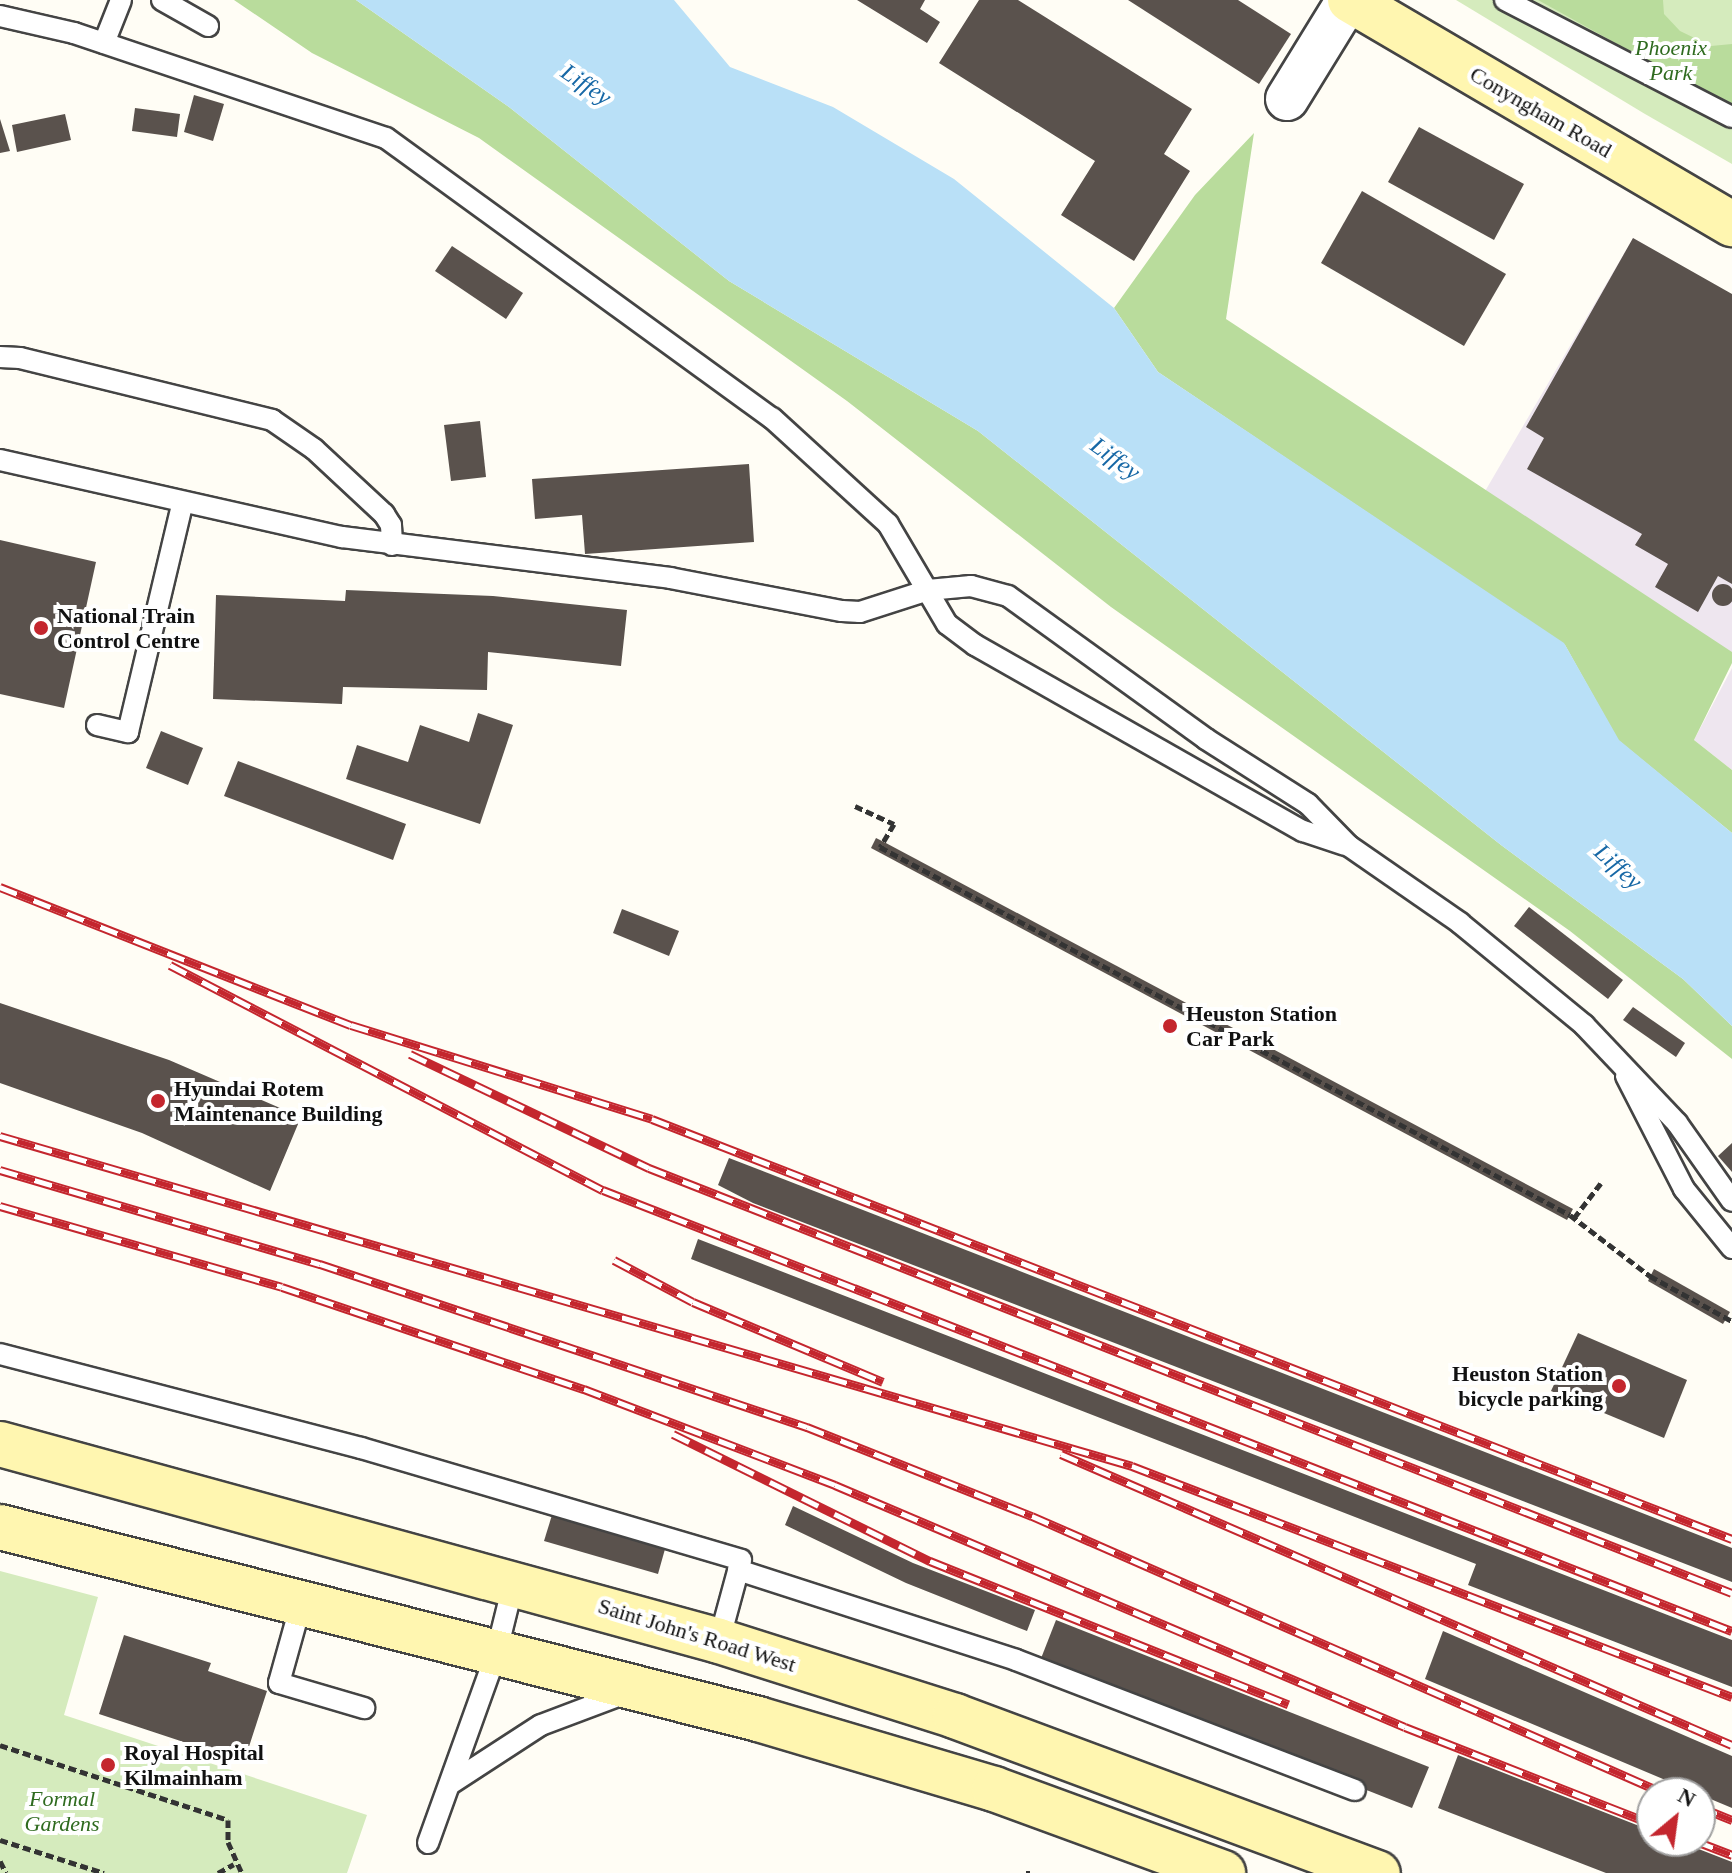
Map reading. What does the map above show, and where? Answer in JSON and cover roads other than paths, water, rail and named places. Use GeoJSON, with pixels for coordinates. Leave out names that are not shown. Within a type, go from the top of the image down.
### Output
{"type":"FeatureCollection","features":[{"type":"Feature","properties":{"kind":"main road","name":"Conyngham Road"},"geometry":{"type":"LineString","coordinates":[[1349,0],[1732,224]]}},
{"type":"Feature","properties":{"kind":"main road","name":"Saint John's Road West"},"geometry":{"type":"LineString","coordinates":[[0,1444],[514,1581],[719,1641],[955,1716],[1378,1873]]}},
{"type":"Feature","properties":{"kind":"main road"},"geometry":{"type":"LineString","coordinates":[[0,1527],[637,1689],[994,1789],[1223,1873]]}},
{"type":"Feature","properties":{"kind":"street"},"geometry":{"type":"LineString","coordinates":[[1287,99],[1349,0]]}},
{"type":"Feature","properties":{"kind":"lane"},"geometry":{"type":"LineString","coordinates":[[104,43],[121,0]]}},
{"type":"Feature","properties":{"kind":"lane"},"geometry":{"type":"LineString","coordinates":[[162,0],[208,26]]}},
{"type":"Feature","properties":{"kind":"lane"},"geometry":{"type":"LineString","coordinates":[[1505,0],[1732,117]]}},
{"type":"Feature","properties":{"kind":"lane"},"geometry":{"type":"LineString","coordinates":[[0,16],[104,43],[386,138],[449,180],[772,418],[888,524],[947,624],[975,645],[1303,831],[1349,846]]}},
{"type":"Feature","properties":{"kind":"lane"},"geometry":{"type":"LineString","coordinates":[[0,357],[20,358],[272,420],[314,449],[384,514],[391,525],[392,545]]}},
{"type":"Feature","properties":{"kind":"lane"},"geometry":{"type":"LineString","coordinates":[[0,460],[392,545],[670,578],[853,612],[928,590],[971,586],[1008,596],[1206,739],[1308,804],[1349,846],[1460,923],[1617,1057],[1677,1123],[1732,1201]]}},
{"type":"Feature","properties":{"kind":"lane"},"geometry":{"type":"LineString","coordinates":[[97,725],[128,732],[183,502]]}},
{"type":"Feature","properties":{"kind":"lane"},"geometry":{"type":"LineString","coordinates":[[1617,1057],[1652,1134],[1684,1189],[1732,1248]]}},
{"type":"Feature","properties":{"kind":"lane"},"geometry":{"type":"LineString","coordinates":[[0,1354],[391,1457],[741,1560],[719,1641]]}},
{"type":"Feature","properties":{"kind":"lane"},"geometry":{"type":"LineString","coordinates":[[738,1570],[1016,1660],[1355,1790]]}},
{"type":"Feature","properties":{"kind":"lane"},"geometry":{"type":"LineString","coordinates":[[428,1843],[496,1654],[514,1581]]}},
{"type":"Feature","properties":{"kind":"lane"},"geometry":{"type":"LineString","coordinates":[[301,1604],[279,1683],[364,1708]]}},
{"type":"Feature","properties":{"kind":"lane"},"geometry":{"type":"LineString","coordinates":[[450,1784],[541,1725],[637,1689]]}},
{"type":"Feature","properties":{"kind":"water","name":"Liffey"},"geometry":{"type":"Polygon","coordinates":[[[356,0],[674,0],[730,67],[833,107],[954,179],[1114,308],[1158,372],[1564,643],[1619,740],[1732,833],[1732,1026],[1683,979],[1501,845],[978,431],[729,281],[509,107],[356,0]]]}},
{"type":"Feature","properties":{"kind":"railway"},"geometry":{"type":"LineString","coordinates":[[0,887],[351,1025],[652,1119],[1732,1539]]}},
{"type":"Feature","properties":{"kind":"railway"},"geometry":{"type":"LineString","coordinates":[[170,965],[603,1190],[1732,1631]]}},
{"type":"Feature","properties":{"kind":"railway"},"geometry":{"type":"LineString","coordinates":[[410,1054],[649,1168],[1732,1593]]}},
{"type":"Feature","properties":{"kind":"railway"},"geometry":{"type":"LineString","coordinates":[[0,1136],[1132,1466],[1732,1697]]}},
{"type":"Feature","properties":{"kind":"railway"},"geometry":{"type":"LineString","coordinates":[[0,1170],[320,1264],[807,1427],[1032,1516],[1636,1781]]}},
{"type":"Feature","properties":{"kind":"railway"},"geometry":{"type":"LineString","coordinates":[[0,1206],[282,1287],[584,1389],[835,1485],[1405,1727],[1636,1818]]}},
{"type":"Feature","properties":{"kind":"railway"},"geometry":{"type":"LineString","coordinates":[[614,1260],[693,1302],[883,1382]]}},
{"type":"Feature","properties":{"kind":"railway"},"geometry":{"type":"LineString","coordinates":[[673,1434],[930,1561],[1288,1704]]}},
{"type":"Feature","properties":{"kind":"railway"},"geometry":{"type":"LineString","coordinates":[[1061,1454],[1732,1745]]}},
{"type":"Feature","properties":{"kind":"railway"},"geometry":{"type":"LineString","coordinates":[[1716,1814],[1732,1820]]}},
{"type":"Feature","properties":{"kind":"railway"},"geometry":{"type":"LineString","coordinates":[[1716,1849],[1732,1855]]}},
{"type":"Feature","properties":{"kind":"place","name":"National Train Control Centre"},"geometry":{"type":"Point","coordinates":[41,628]}},
{"type":"Feature","properties":{"kind":"place","name":"Heuston Station Car Park"},"geometry":{"type":"Point","coordinates":[1170,1026]}},
{"type":"Feature","properties":{"kind":"place","name":"Hyundai Rotem Maintenance Building"},"geometry":{"type":"Point","coordinates":[158,1101]}},
{"type":"Feature","properties":{"kind":"place","name":"Heuston Station bicycle parking"},"geometry":{"type":"Point","coordinates":[1619,1386]}},
{"type":"Feature","properties":{"kind":"place","name":"Royal Hospital Kilmainham"},"geometry":{"type":"Point","coordinates":[108,1765]}},
{"type":"Feature","properties":{"kind":"park label","name":"Phoenix Park"},"geometry":{"type":"Point","coordinates":[1671,60]}},
{"type":"Feature","properties":{"kind":"park label","name":"Formal Gardens"},"geometry":{"type":"Point","coordinates":[62,1810]}}]}
